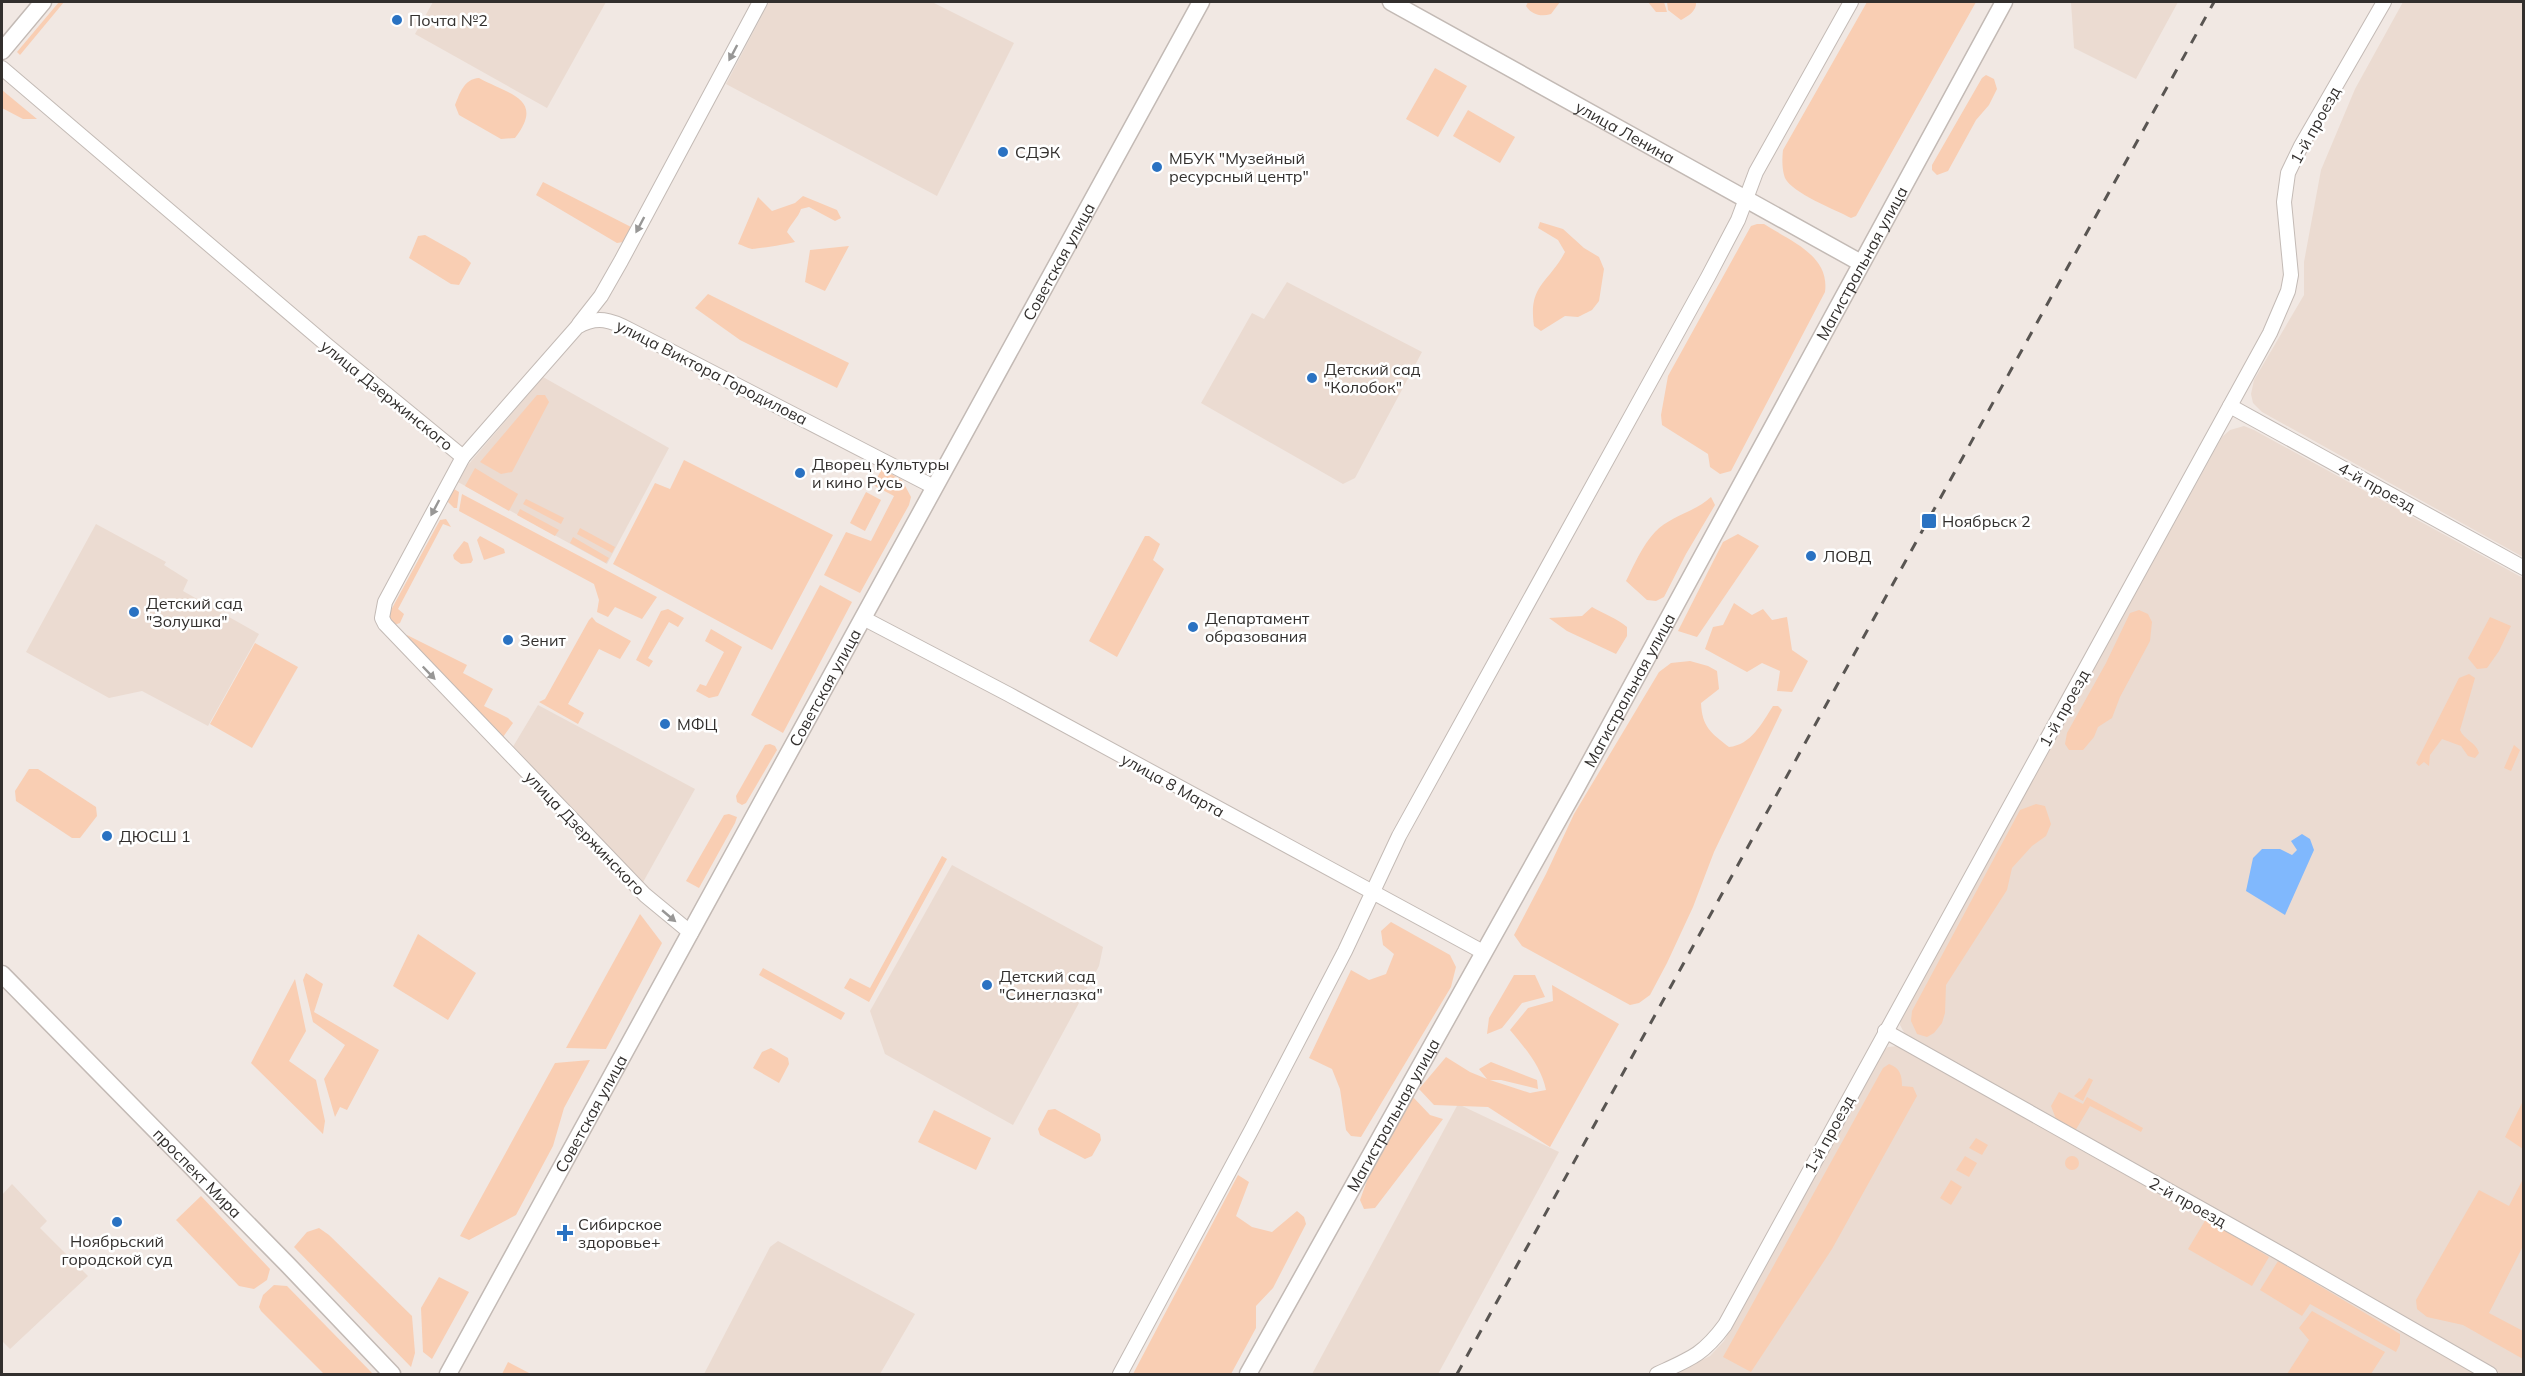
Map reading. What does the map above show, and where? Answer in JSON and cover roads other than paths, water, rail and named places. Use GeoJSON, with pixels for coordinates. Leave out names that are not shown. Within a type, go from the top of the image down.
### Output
{"type":"FeatureCollection","features":[{"type":"Feature","properties":{"kind":"main road"},"geometry":{"type":"LineString","coordinates":[[2,51],[43,2]]}},
{"type":"Feature","properties":{"kind":"main road","name":"Советская улица"},"geometry":{"type":"LineString","coordinates":[[448,1374],[1201,2]]}},
{"type":"Feature","properties":{"kind":"main road","name":"улица Ленина"},"geometry":{"type":"LineString","coordinates":[[1391,2],[1861,263]]}},
{"type":"Feature","properties":{"kind":"main road","name":"Магистральная улица"},"geometry":{"type":"LineString","coordinates":[[1248,1374],[1483,952],[2004,2]]}},
{"type":"Feature","properties":{"kind":"main road","name":"проспект Мира"},"geometry":{"type":"LineString","coordinates":[[2,974],[392,1374]]}},
{"type":"Feature","properties":{"kind":"street"},"geometry":{"type":"LineString","coordinates":[[463,457],[577,327],[601,296],[760,2]]}},
{"type":"Feature","properties":{"kind":"street"},"geometry":{"type":"LineString","coordinates":[[1120,1374],[1252,1130],[1373,893],[1399,836],[1713,267],[1738,220],[1756,172],[1851,2]]}},
{"type":"Feature","properties":{"kind":"street","name":"1-й проезд"},"geometry":{"type":"LineString","coordinates":[[1657,1374],[1693,1357],[1707,1347],[1725,1325],[2270,333],[2290,283],[2290,258],[2284,202],[2288,173],[2301,146],[2384,2]]}},
{"type":"Feature","properties":{"kind":"street","name":"улица Дзержинского"},"geometry":{"type":"LineString","coordinates":[[2,68],[328,346],[463,457],[385,602],[382,618],[423,666],[638,888],[691,933]]}},
{"type":"Feature","properties":{"kind":"street","name":"улица Виктора Городилова"},"geometry":{"type":"LineString","coordinates":[[577,327],[589,320],[601,318],[614,322],[934,487]]}},
{"type":"Feature","properties":{"kind":"street","name":"4-й проезд"},"geometry":{"type":"LineString","coordinates":[[2230,406],[2523,568]]}},
{"type":"Feature","properties":{"kind":"street","name":"улица 8 Марта"},"geometry":{"type":"LineString","coordinates":[[863,618],[1008,694],[1483,952]]}},
{"type":"Feature","properties":{"kind":"street","name":"2-й проезд"},"geometry":{"type":"LineString","coordinates":[[1885,1031],[2490,1374]]}},
{"type":"Feature","properties":{"kind":"water"},"geometry":{"type":"Polygon","coordinates":[[[2302,834],[2310,839],[2314,850],[2285,915],[2246,891],[2253,858],[2262,849],[2280,849],[2292,855],[2297,850],[2291,841],[2302,834]]]}},
{"type":"Feature","properties":{"kind":"railway"},"geometry":{"type":"LineString","coordinates":[[1457,1374],[2214,2]]}},
{"type":"Feature","properties":{"kind":"place","name":"Почта №2"},"geometry":{"type":"Point","coordinates":[397,20]}},
{"type":"Feature","properties":{"kind":"place","name":"СДЭК"},"geometry":{"type":"Point","coordinates":[1003,152]}},
{"type":"Feature","properties":{"kind":"place","name":"МБУК \"Музейный ресурсный центр\""},"geometry":{"type":"Point","coordinates":[1157,167]}},
{"type":"Feature","properties":{"kind":"place","name":"Детский сад \"Колобок\""},"geometry":{"type":"Point","coordinates":[1312,378]}},
{"type":"Feature","properties":{"kind":"place","name":"Дворец Культуры и кино Русь"},"geometry":{"type":"Point","coordinates":[800,473]}},
{"type":"Feature","properties":{"kind":"place","name":"Ноябрьск 2"},"geometry":{"type":"Point","coordinates":[1929,521]}},
{"type":"Feature","properties":{"kind":"place","name":"ЛОВД"},"geometry":{"type":"Point","coordinates":[1811,556]}},
{"type":"Feature","properties":{"kind":"place","name":"Детский сад \"Золушка\""},"geometry":{"type":"Point","coordinates":[134,612]}},
{"type":"Feature","properties":{"kind":"place","name":"Департамент образования"},"geometry":{"type":"Point","coordinates":[1193,627]}},
{"type":"Feature","properties":{"kind":"place","name":"Зенит"},"geometry":{"type":"Point","coordinates":[508,640]}},
{"type":"Feature","properties":{"kind":"place","name":"МФЦ"},"geometry":{"type":"Point","coordinates":[665,724]}},
{"type":"Feature","properties":{"kind":"place","name":"ДЮСШ 1"},"geometry":{"type":"Point","coordinates":[107,836]}},
{"type":"Feature","properties":{"kind":"place","name":"Детский сад \"Синеглазка\""},"geometry":{"type":"Point","coordinates":[987,985]}},
{"type":"Feature","properties":{"kind":"place","name":"Ноябрьский городской суд"},"geometry":{"type":"Point","coordinates":[117,1222]}},
{"type":"Feature","properties":{"kind":"place","name":"Сибирское здоровье+"},"geometry":{"type":"Point","coordinates":[565,1233]}}]}
